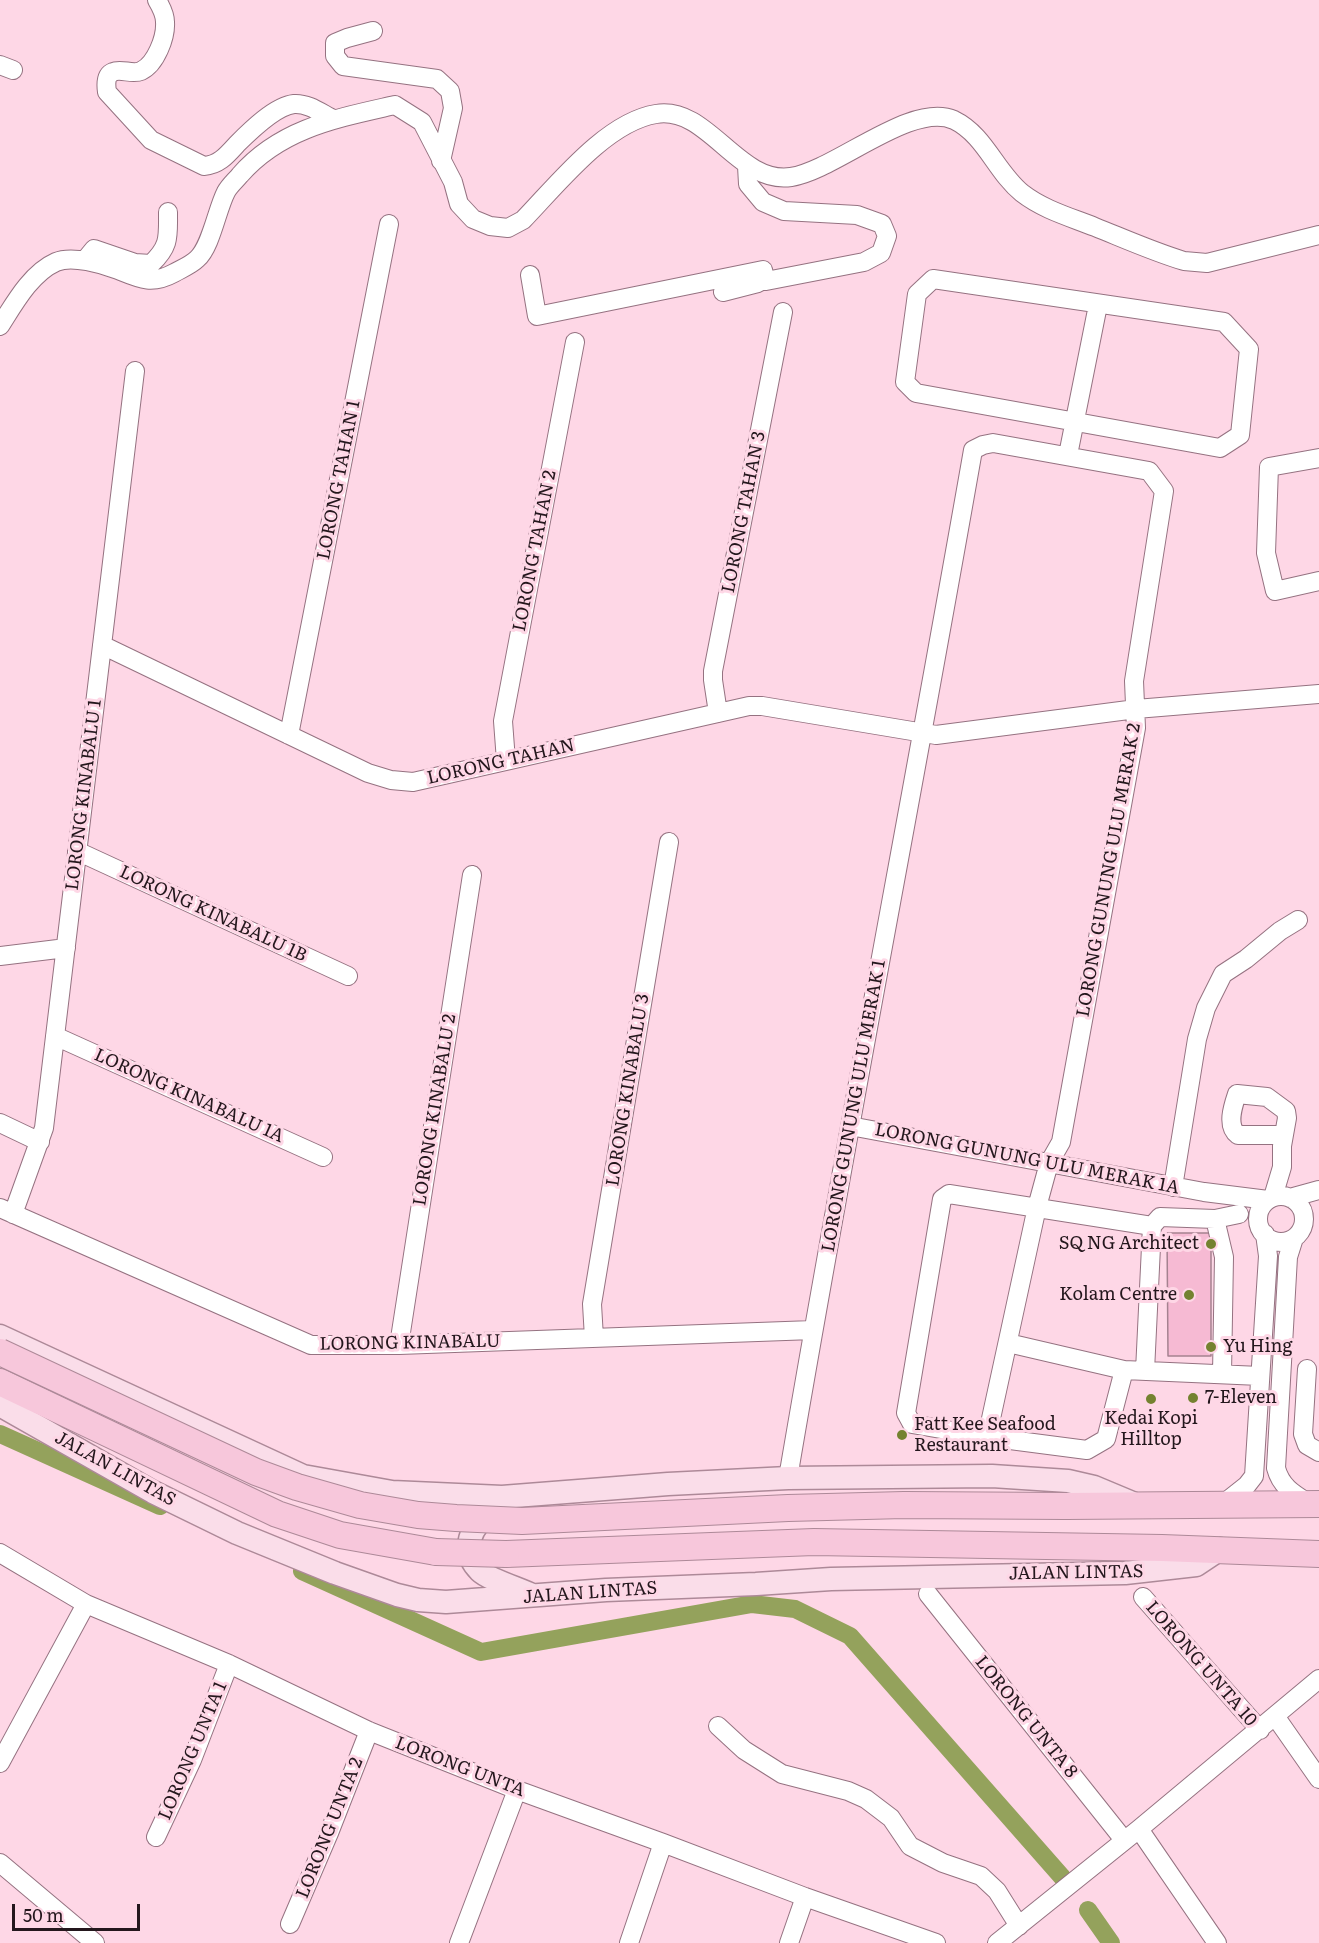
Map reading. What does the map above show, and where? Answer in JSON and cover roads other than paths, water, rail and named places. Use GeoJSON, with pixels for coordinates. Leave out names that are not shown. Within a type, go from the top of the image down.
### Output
{"type":"FeatureCollection","features":[{"type":"Feature","properties":{"kind":"highway"},"geometry":{"type":"LineString","coordinates":[[0,1352],[266,1476],[360,1505],[418,1515],[522,1521],[788,1508],[915,1505],[1314,1504]]}},
{"type":"Feature","properties":{"kind":"highway","name":"JALAN LINTAS"},"geometry":{"type":"LineString","coordinates":[[0,1382],[277,1514],[340,1534],[436,1552],[506,1554],[814,1542],[1162,1548],[1319,1554]]}},
{"type":"Feature","properties":{"kind":"main road"},"geometry":{"type":"LineString","coordinates":[[0,1336],[303,1476],[392,1492],[502,1497],[549,1492],[788,1478],[902,1479],[992,1476],[1043,1479],[1094,1487],[1138,1506]]}},
{"type":"Feature","properties":{"kind":"main road","name":"JALAN LINTAS"},"geometry":{"type":"LineString","coordinates":[[0,1405],[153,1491],[237,1533],[300,1560],[397,1595],[418,1600],[446,1602],[606,1590],[831,1579],[1125,1573],[1196,1565],[1220,1550]]}},
{"type":"Feature","properties":{"kind":"main road"},"geometry":{"type":"LineString","coordinates":[[0,1422],[80,1462],[153,1491]]}},
{"type":"Feature","properties":{"kind":"main road"},"geometry":{"type":"LineString","coordinates":[[536,1596],[480,1571],[471,1555],[469,1543],[471,1533],[480,1519],[493,1510],[549,1492]]}},
{"type":"Feature","properties":{"kind":"street"},"geometry":{"type":"LineString","coordinates":[[157,0],[165,21],[163,38],[156,54],[140,72],[116,71],[111,73],[106,82],[107,92],[151,140],[204,166],[213,166],[224,159],[250,130],[278,110],[294,104],[312,107],[333,119]]}},
{"type":"Feature","properties":{"kind":"street"},"geometry":{"type":"LineString","coordinates":[[373,31],[335,43],[335,56],[343,66],[437,79],[450,91],[453,108],[441,161]]}},
{"type":"Feature","properties":{"kind":"street"},"geometry":{"type":"LineString","coordinates":[[0,326],[36,276],[58,261],[85,260],[140,279],[161,280],[178,271],[199,258],[211,234],[227,191],[252,161],[284,138],[333,119],[395,105],[422,122],[453,182],[459,204],[473,219],[490,226],[508,228],[523,220],[596,144],[636,120],[657,113],[675,115],[692,122],[721,142],[747,166],[777,178],[807,173],[879,135],[928,117],[941,116],[965,127],[979,140],[1019,190],[1044,208],[1184,261],[1207,263],[1319,235]]}},
{"type":"Feature","properties":{"kind":"street"},"geometry":{"type":"LineString","coordinates":[[723,292],[766,281],[864,262],[881,253],[887,236],[882,224],[857,215],[784,211],[763,202],[748,184],[747,166]]}},
{"type":"Feature","properties":{"kind":"street"},"geometry":{"type":"LineString","coordinates":[[85,260],[94,249],[135,263],[151,264],[160,256],[168,242],[168,212]]}},
{"type":"Feature","properties":{"kind":"street","name":"LORONG TAHAN 1"},"geometry":{"type":"LineString","coordinates":[[289,735],[389,224]]}},
{"type":"Feature","properties":{"kind":"street"},"geometry":{"type":"LineString","coordinates":[[530,274],[537,316],[763,270],[766,281]]}},
{"type":"Feature","properties":{"kind":"street"},"geometry":{"type":"LineString","coordinates":[[933,279],[1098,305],[1224,322],[1249,349],[1240,435],[1220,448],[916,393],[905,382],[917,294],[933,279]]}},
{"type":"Feature","properties":{"kind":"street"},"geometry":{"type":"LineString","coordinates":[[1068,455],[1098,305]]}},
{"type":"Feature","properties":{"kind":"street","name":"LORONG TAHAN 3"},"geometry":{"type":"LineString","coordinates":[[718,713],[713,671],[783,312]]}},
{"type":"Feature","properties":{"kind":"street","name":"LORONG TAHAN 2"},"geometry":{"type":"LineString","coordinates":[[506,760],[503,720],[575,342]]}},
{"type":"Feature","properties":{"kind":"street","name":"LORONG KINABALU 1"},"geometry":{"type":"LineString","coordinates":[[7,1211],[40,1142],[44,1128],[135,371]]}},
{"type":"Feature","properties":{"kind":"street","name":"LORONG GUNUNG ULU MERAK 2"},"geometry":{"type":"LineString","coordinates":[[973,450],[993,442],[1149,471],[1164,491],[1134,681],[1136,728],[1061,1142],[1049,1163],[1037,1207],[987,1437]]}},
{"type":"Feature","properties":{"kind":"street","name":"LORONG GUNUNG ULU MERAK 1"},"geometry":{"type":"LineString","coordinates":[[788,1478],[973,450]]}},
{"type":"Feature","properties":{"kind":"street"},"geometry":{"type":"LineString","coordinates":[[1319,458],[1269,467],[1266,553],[1275,591],[1319,581]]}},
{"type":"Feature","properties":{"kind":"street","name":"LORONG TAHAN"},"geometry":{"type":"LineString","coordinates":[[102,645],[368,774],[391,780],[413,782],[749,706],[762,705],[936,735],[1136,709],[1319,694]]}},
{"type":"Feature","properties":{"kind":"street","name":"LORONG KINABALU 3"},"geometry":{"type":"LineString","coordinates":[[594,1338],[592,1304],[669,842]]}},
{"type":"Feature","properties":{"kind":"street","name":"LORONG KINABALU 1B"},"geometry":{"type":"LineString","coordinates":[[77,851],[348,976]]}},
{"type":"Feature","properties":{"kind":"street","name":"LORONG KINABALU 2"},"geometry":{"type":"LineString","coordinates":[[399,1345],[472,874]]}},
{"type":"Feature","properties":{"kind":"street"},"geometry":{"type":"LineString","coordinates":[[1173,1187],[1197,1039],[1206,1008],[1223,974],[1298,920]]}},
{"type":"Feature","properties":{"kind":"street"},"geometry":{"type":"LineString","coordinates":[[0,956],[66,948]]}},
{"type":"Feature","properties":{"kind":"street","name":"LORONG KINABALU 1A"},"geometry":{"type":"LineString","coordinates":[[55,1036],[323,1157]]}},
{"type":"Feature","properties":{"kind":"street"},"geometry":{"type":"LineString","coordinates":[[0,1123],[40,1142]]}},
{"type":"Feature","properties":{"kind":"street","name":"LORONG GUNUNG ULU MERAK 1A"},"geometry":{"type":"LineString","coordinates":[[850,1126],[1173,1187],[1277,1198]]}},
{"type":"Feature","properties":{"kind":"street"},"geometry":{"type":"LineString","coordinates":[[1277,1198],[1282,1167],[1283,1135]]}},
{"type":"Feature","properties":{"kind":"street"},"geometry":{"type":"LineString","coordinates":[[1223,1504],[1247,1485],[1254,1476],[1268,1256],[1260,1210],[1277,1198],[1319,1190]]}},
{"type":"Feature","properties":{"kind":"street","name":"LORONG GUNUNG ULU MERAK 1A"},"geometry":{"type":"LineString","coordinates":[[1204,1192],[1262,1229]]}},
{"type":"Feature","properties":{"kind":"street"},"geometry":{"type":"LineString","coordinates":[[1124,1370],[1106,1439],[1087,1450],[987,1437],[912,1424],[906,1413],[942,1199],[949,1194],[1152,1226]]}},
{"type":"Feature","properties":{"kind":"street"},"geometry":{"type":"LineString","coordinates":[[1277,1198],[1296,1202],[1303,1213],[1303,1220],[1288,1257],[1276,1468],[1279,1479],[1290,1492],[1314,1504]]}},
{"type":"Feature","properties":{"kind":"street","name":"LORONG KINABALU"},"geometry":{"type":"LineString","coordinates":[[7,1211],[311,1345],[399,1345],[813,1330]]}},
{"type":"Feature","properties":{"kind":"street"},"geometry":{"type":"LineString","coordinates":[[1145,1371],[1152,1226],[1160,1217],[1215,1219],[1239,1214]]}},
{"type":"Feature","properties":{"kind":"street"},"geometry":{"type":"LineString","coordinates":[[1262,1229],[1276,1241],[1288,1240],[1319,1217]]}},
{"type":"Feature","properties":{"kind":"street"},"geometry":{"type":"LineString","coordinates":[[1215,1219],[1224,1257],[1222,1374]]}},
{"type":"Feature","properties":{"kind":"street"},"geometry":{"type":"LineString","coordinates":[[1008,1343],[1124,1370],[1260,1376]]}},
{"type":"Feature","properties":{"kind":"street"},"geometry":{"type":"LineString","coordinates":[[1282,1369],[1313,1369],[1303,1434],[1307,1445],[1319,1452]]}},
{"type":"Feature","properties":{"kind":"street","name":"LORONG UNTA"},"geometry":{"type":"LineString","coordinates":[[0,1552],[86,1604],[229,1664],[369,1731],[517,1790],[936,1943]]}},
{"type":"Feature","properties":{"kind":"street","name":"LORONG UNTA 8"},"geometry":{"type":"LineString","coordinates":[[928,1594],[1131,1835],[1217,1943]]}},
{"type":"Feature","properties":{"kind":"street","name":"LORONG UNTA 10"},"geometry":{"type":"LineString","coordinates":[[1143,1597],[1260,1730]]}},
{"type":"Feature","properties":{"kind":"street"},"geometry":{"type":"LineString","coordinates":[[1,1758],[86,1604]]}},
{"type":"Feature","properties":{"kind":"street","name":"LORONG UNTA 1"},"geometry":{"type":"LineString","coordinates":[[156,1837],[192,1760],[229,1664]]}},
{"type":"Feature","properties":{"kind":"street"},"geometry":{"type":"LineString","coordinates":[[997,1943],[1260,1730],[1319,1679]]}},
{"type":"Feature","properties":{"kind":"street"},"geometry":{"type":"LineString","coordinates":[[1275,1716],[1319,1779]]}},
{"type":"Feature","properties":{"kind":"street"},"geometry":{"type":"LineString","coordinates":[[718,1726],[744,1750],[782,1774],[866,1798],[891,1818],[910,1846],[943,1863],[981,1876],[997,1890],[1019,1926]]}},
{"type":"Feature","properties":{"kind":"street","name":"LORONG UNTA 2"},"geometry":{"type":"LineString","coordinates":[[290,1924],[369,1731]]}},
{"type":"Feature","properties":{"kind":"street"},"geometry":{"type":"LineString","coordinates":[[459,1943],[517,1790]]}},
{"type":"Feature","properties":{"kind":"street"},"geometry":{"type":"LineString","coordinates":[[629,1943],[663,1843]]}},
{"type":"Feature","properties":{"kind":"street"},"geometry":{"type":"LineString","coordinates":[[0,1863],[95,1943]]}},
{"type":"Feature","properties":{"kind":"street"},"geometry":{"type":"LineString","coordinates":[[789,1943],[805,1897]]}},
{"type":"Feature","properties":{"kind":"waterway"},"geometry":{"type":"LineString","coordinates":[[0,1434],[160,1506]]}},
{"type":"Feature","properties":{"kind":"waterway"},"geometry":{"type":"LineString","coordinates":[[302,1571],[481,1652],[752,1604],[795,1609],[850,1636],[1062,1877]]}},
{"type":"Feature","properties":{"kind":"waterway"},"geometry":{"type":"LineString","coordinates":[[1088,1910],[1111,1943]]}},
{"type":"Feature","properties":{"kind":"place","name":"SQ NG Architect"},"geometry":{"type":"Point","coordinates":[1211,1244]}},
{"type":"Feature","properties":{"kind":"place","name":"Kolam Centre"},"geometry":{"type":"Point","coordinates":[1189,1295]}},
{"type":"Feature","properties":{"kind":"place","name":"Yu Hing"},"geometry":{"type":"Point","coordinates":[1211,1347]}},
{"type":"Feature","properties":{"kind":"place","name":"7-Eleven"},"geometry":{"type":"Point","coordinates":[1193,1398]}},
{"type":"Feature","properties":{"kind":"place","name":"Kedai Kopi Hilltop"},"geometry":{"type":"Point","coordinates":[1151,1399]}},
{"type":"Feature","properties":{"kind":"place","name":"Fatt Kee Seafood Restaurant"},"geometry":{"type":"Point","coordinates":[902,1435]}}]}
